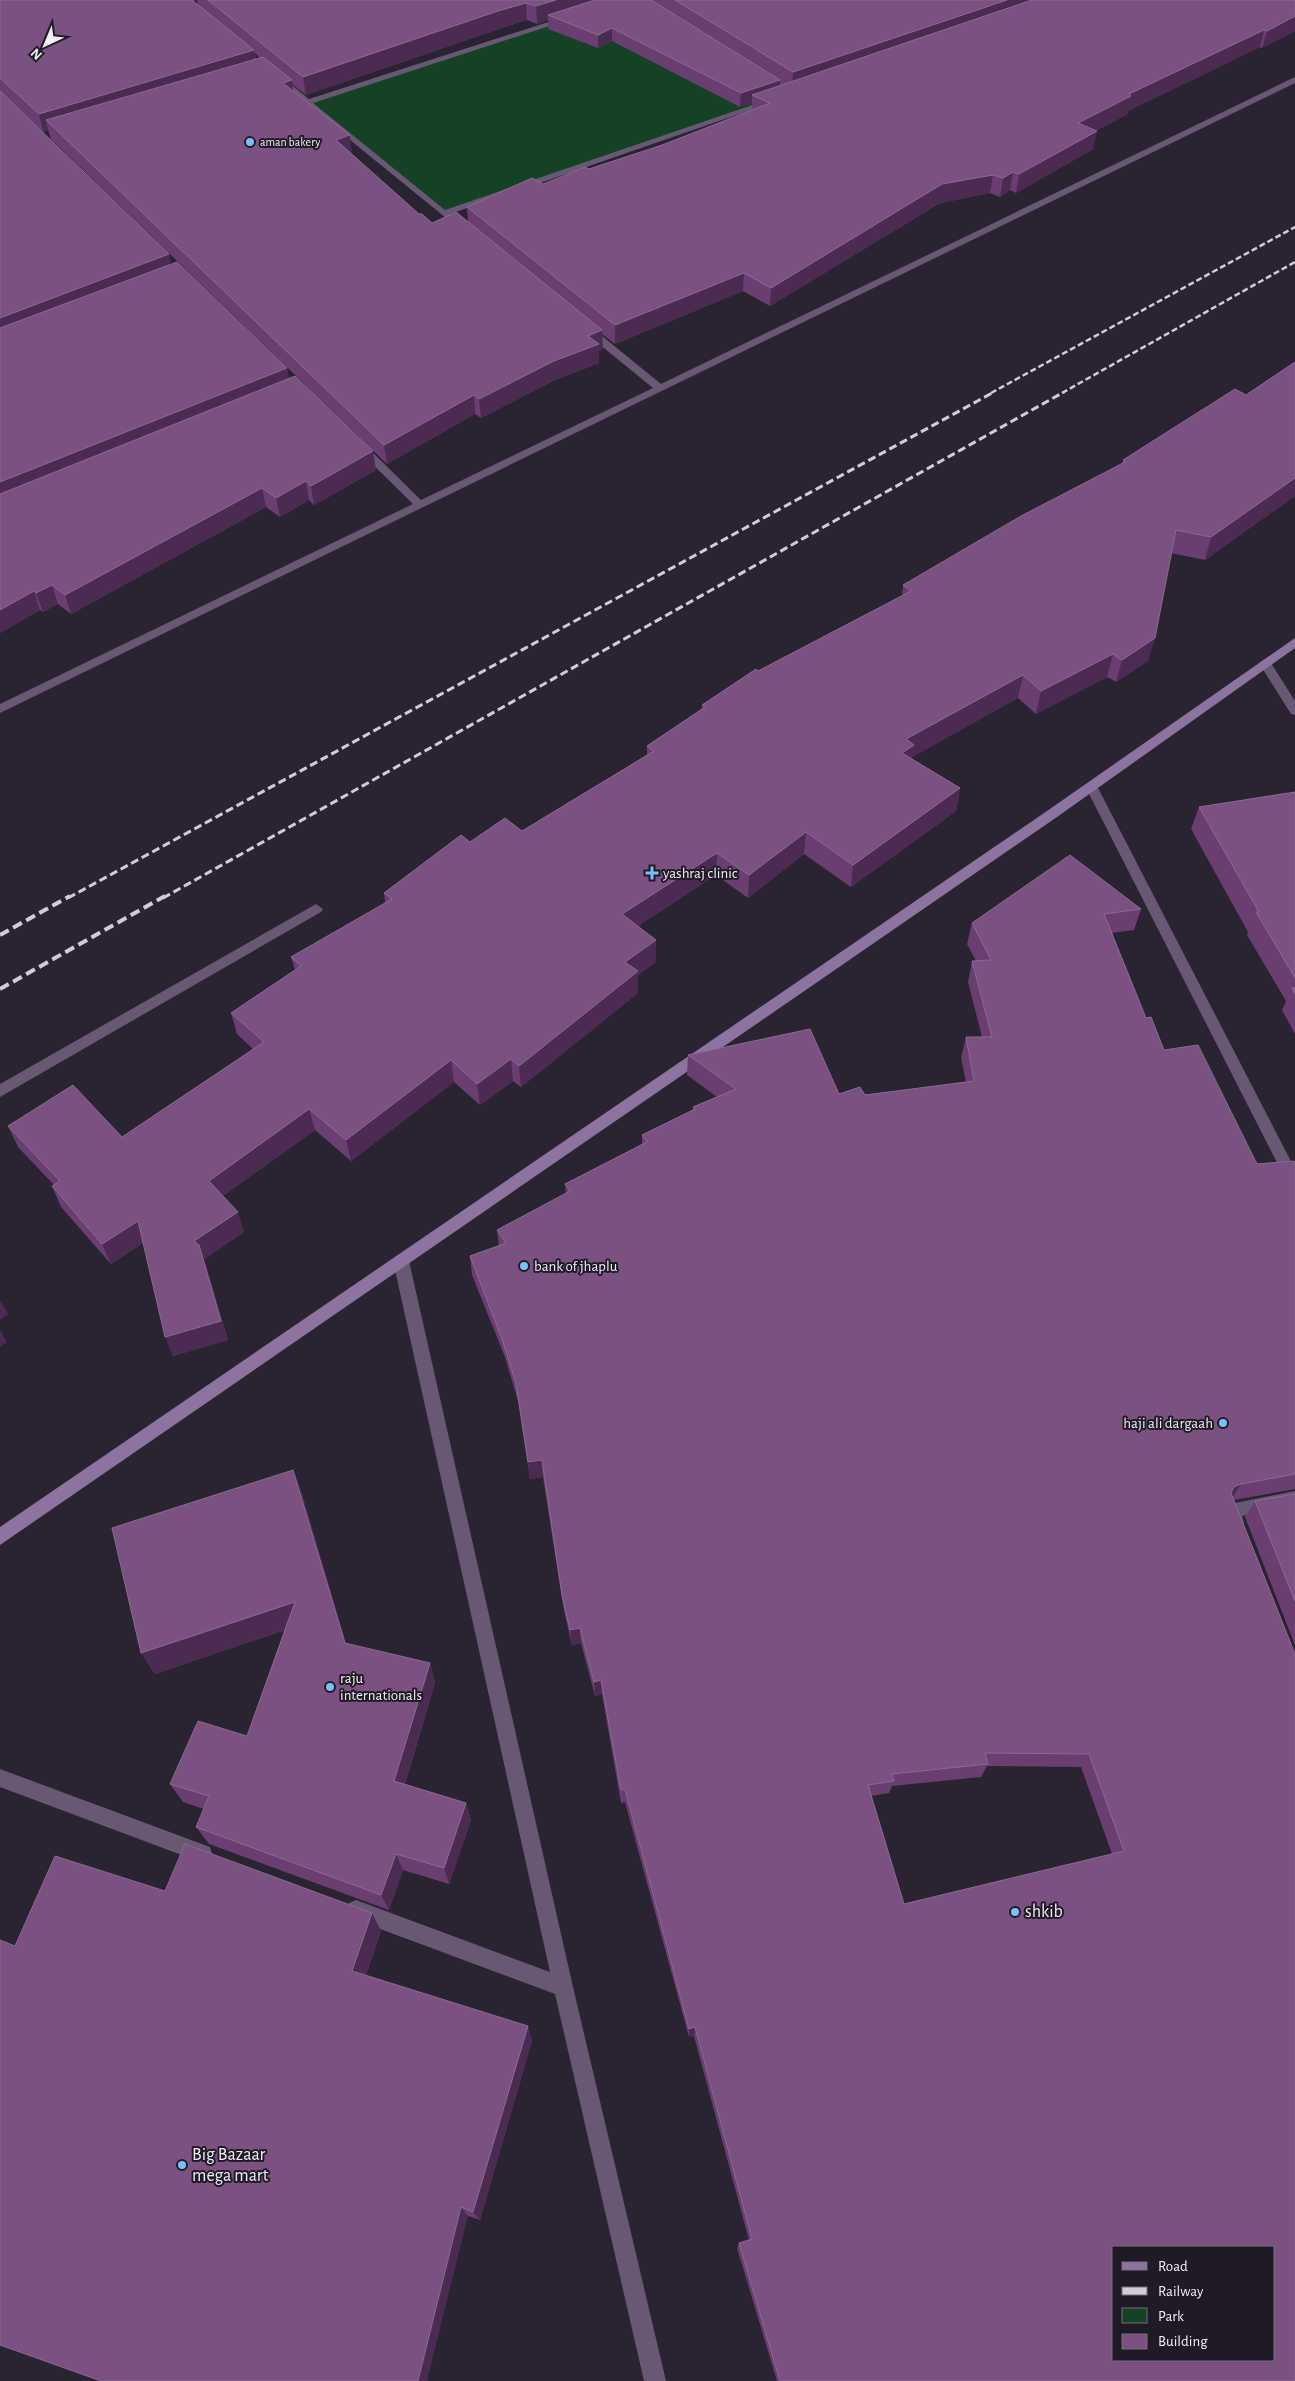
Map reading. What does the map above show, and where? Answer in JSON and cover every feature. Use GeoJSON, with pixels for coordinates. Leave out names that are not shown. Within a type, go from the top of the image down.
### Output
{"type":"FeatureCollection","features":[{"type":"Feature","properties":{"kind":"street"},"geometry":{"type":"LineString","coordinates":[[307,102],[579,15]]}},
{"type":"Feature","properties":{"kind":"street"},"geometry":{"type":"LineString","coordinates":[[274,75],[460,226]]}},
{"type":"Feature","properties":{"kind":"street"},"geometry":{"type":"LineString","coordinates":[[0,709],[1295,80]]}},
{"type":"Feature","properties":{"kind":"street"},"geometry":{"type":"LineString","coordinates":[[444,213],[782,98]]}},
{"type":"Feature","properties":{"kind":"street"},"geometry":{"type":"LineString","coordinates":[[575,320],[660,388]]}},
{"type":"Feature","properties":{"kind":"street"},"geometry":{"type":"LineString","coordinates":[[350,436],[420,505]]}},
{"type":"Feature","properties":{"kind":"street"},"geometry":{"type":"LineString","coordinates":[[0,1537],[1091,786],[1295,642]]}},
{"type":"Feature","properties":{"kind":"street"},"geometry":{"type":"LineString","coordinates":[[1265,663],[1295,711]]}},
{"type":"Feature","properties":{"kind":"street"},"geometry":{"type":"LineString","coordinates":[[1091,786],[1295,1184]]}},
{"type":"Feature","properties":{"kind":"street"},"geometry":{"type":"LineString","coordinates":[[0,1090],[316,909]]}},
{"type":"Feature","properties":{"kind":"street"},"geometry":{"type":"LineString","coordinates":[[401,1261],[563,1987],[656,2381]]}},
{"type":"Feature","properties":{"kind":"street"},"geometry":{"type":"LineString","coordinates":[[1242,1537],[1231,1510],[1295,1499]]}},
{"type":"Feature","properties":{"kind":"street"},"geometry":{"type":"LineString","coordinates":[[0,1778],[222,1860]]}},
{"type":"Feature","properties":{"kind":"street"},"geometry":{"type":"LineString","coordinates":[[341,1905],[563,1987]]}},
{"type":"Feature","properties":{"kind":"green space"},"geometry":{"type":"Polygon","coordinates":[[[626,0],[791,95],[444,213],[307,102],[626,0]]]}},
{"type":"Feature","properties":{"kind":"building"},"geometry":{"type":"Polygon","coordinates":[[[0,0],[192,0],[254,50],[39,114],[0,78],[0,0]]]}},
{"type":"Feature","properties":{"kind":"building"},"geometry":{"type":"Polygon","coordinates":[[[208,0],[556,0],[536,6],[526,3],[498,11],[303,77],[208,0]]]}},
{"type":"Feature","properties":{"kind":"building"},"geometry":{"type":"Polygon","coordinates":[[[595,0],[651,0],[780,80],[741,93],[612,28],[598,35],[548,15],[595,0]]]}},
{"type":"Feature","properties":{"kind":"building"},"geometry":{"type":"Polygon","coordinates":[[[675,0],[1007,0],[793,72],[675,0]]]}},
{"type":"Feature","properties":{"kind":"building"},"geometry":{"type":"Polygon","coordinates":[[[1032,0],[1295,0],[1295,16],[1267,31],[1264,30],[1129,94],[1131,96],[1078,123],[1097,131],[1019,174],[1013,172],[1003,178],[993,175],[942,184],[771,288],[744,273],[615,325],[467,207],[532,178],[543,184],[585,167],[589,169],[662,145],[770,103],[752,95],[1032,0]]]}},
{"type":"Feature","properties":{"kind":"building"},"geometry":{"type":"Polygon","coordinates":[[[263,57],[292,80],[283,83],[350,135],[336,140],[419,214],[422,214],[432,223],[456,212],[602,330],[588,336],[599,344],[554,361],[479,399],[474,395],[384,445],[46,120],[263,57]]]}},
{"type":"Feature","properties":{"kind":"building"},"geometry":{"type":"Polygon","coordinates":[[[0,91],[169,254],[0,318],[0,91]]]}},
{"type":"Feature","properties":{"kind":"building"},"geometry":{"type":"Polygon","coordinates":[[[177,262],[287,368],[0,482],[0,328],[177,262]]]}},
{"type":"Feature","properties":{"kind":"building"},"geometry":{"type":"Polygon","coordinates":[[[1295,362],[1295,478],[1211,537],[1176,530],[1155,638],[1122,660],[1113,654],[1041,691],[1023,675],[906,739],[914,745],[902,753],[960,788],[853,865],[806,832],[749,875],[717,853],[622,914],[656,940],[625,962],[638,971],[519,1066],[511,1059],[477,1084],[451,1060],[346,1140],[309,1109],[209,1181],[238,1212],[194,1241],[199,1245],[221,1321],[165,1337],[138,1221],[102,1244],[52,1186],[60,1181],[8,1126],[73,1085],[122,1137],[264,1042],[231,1013],[301,966],[291,957],[392,899],[384,893],[461,835],[470,842],[505,818],[522,831],[654,751],[647,746],[705,707],[702,705],[756,669],[758,671],[911,591],[903,585],[1021,516],[1125,462],[1123,460],[1235,389],[1246,395],[1295,362]]]}},
{"type":"Feature","properties":{"kind":"building"},"geometry":{"type":"Polygon","coordinates":[[[295,376],[373,451],[311,486],[306,481],[276,498],[262,488],[65,595],[52,585],[36,593],[34,591],[0,610],[0,494],[295,376]]]}},
{"type":"Feature","properties":{"kind":"building"},"geometry":{"type":"Polygon","coordinates":[[[1295,792],[1295,978],[1256,912],[1259,912],[1199,807],[1295,792]]]}},
{"type":"Feature","properties":{"kind":"building"},"geometry":{"type":"Polygon","coordinates":[[[1070,855],[1141,909],[1104,914],[1146,1018],[1151,1017],[1164,1050],[1198,1045],[1257,1164],[1294,1161],[1295,1163],[1295,1474],[1241,1484],[1234,1487],[1231,1493],[1295,1654],[1295,2381],[780,2381],[739,2243],[752,2239],[695,2027],[689,2029],[625,1789],[621,1790],[601,1680],[594,1682],[580,1628],[570,1630],[562,1595],[542,1460],[528,1462],[516,1383],[502,1339],[470,1256],[506,1243],[497,1230],[570,1191],[565,1184],[647,1142],[642,1135],[695,1109],[693,1107],[736,1089],[688,1055],[810,1029],[839,1094],[860,1087],[865,1095],[974,1081],[966,1037],[992,1037],[972,961],[991,960],[972,923],[1070,855]],[[985,1753],[988,1764],[892,1774],[894,1781],[868,1785],[904,1904],[1124,1851],[1089,1754],[985,1753]]]}},
{"type":"Feature","properties":{"kind":"building"},"geometry":{"type":"Polygon","coordinates":[[[293,1470],[345,1643],[430,1663],[394,1781],[466,1803],[444,1868],[396,1854],[381,1895],[196,1827],[209,1796],[170,1784],[198,1721],[247,1736],[295,1602],[141,1653],[112,1528],[293,1470]]]}},
{"type":"Feature","properties":{"kind":"building"},"geometry":{"type":"Polygon","coordinates":[[[1295,1494],[1295,1601],[1255,1501],[1295,1494]]]}},
{"type":"Feature","properties":{"kind":"building"},"geometry":{"type":"Polygon","coordinates":[[[185,1844],[372,1913],[352,1971],[528,2026],[473,2212],[461,2207],[418,2381],[101,2381],[0,2345],[0,1940],[15,1946],[55,1856],[165,1891],[185,1844]]]}},
{"type":"Feature","properties":{"kind":"railway"},"geometry":{"type":"LineString","coordinates":[[991,393],[1295,227]]}},
{"type":"Feature","properties":{"kind":"railway"},"geometry":{"type":"LineString","coordinates":[[1062,393],[1295,262]]}},
{"type":"Feature","properties":{"kind":"railway"},"geometry":{"type":"LineString","coordinates":[[68,898],[994,392]]}},
{"type":"Feature","properties":{"kind":"railway"},"geometry":{"type":"LineString","coordinates":[[163,898],[1064,392]]}},
{"type":"Feature","properties":{"kind":"railway"},"geometry":{"type":"LineString","coordinates":[[0,935],[70,896]]}},
{"type":"Feature","properties":{"kind":"railway"},"geometry":{"type":"LineString","coordinates":[[0,989],[165,896]]}},
{"type":"Feature","properties":{"kind":"place","name":"aman bakery"},"geometry":{"type":"Point","coordinates":[250,142]}},
{"type":"Feature","properties":{"kind":"place","name":"yashraj clinic"},"geometry":{"type":"Point","coordinates":[652,873]}},
{"type":"Feature","properties":{"kind":"place","name":"bank of jhaplu"},"geometry":{"type":"Point","coordinates":[524,1266]}},
{"type":"Feature","properties":{"kind":"place","name":"haji ali dargaah"},"geometry":{"type":"Point","coordinates":[1223,1423]}},
{"type":"Feature","properties":{"kind":"place","name":"raju internationals"},"geometry":{"type":"Point","coordinates":[330,1687]}},
{"type":"Feature","properties":{"kind":"place","name":"shkib"},"geometry":{"type":"Point","coordinates":[1015,1912]}},
{"type":"Feature","properties":{"kind":"place","name":"Big Bazaar mega mart"},"geometry":{"type":"Point","coordinates":[182,2165]}}]}
